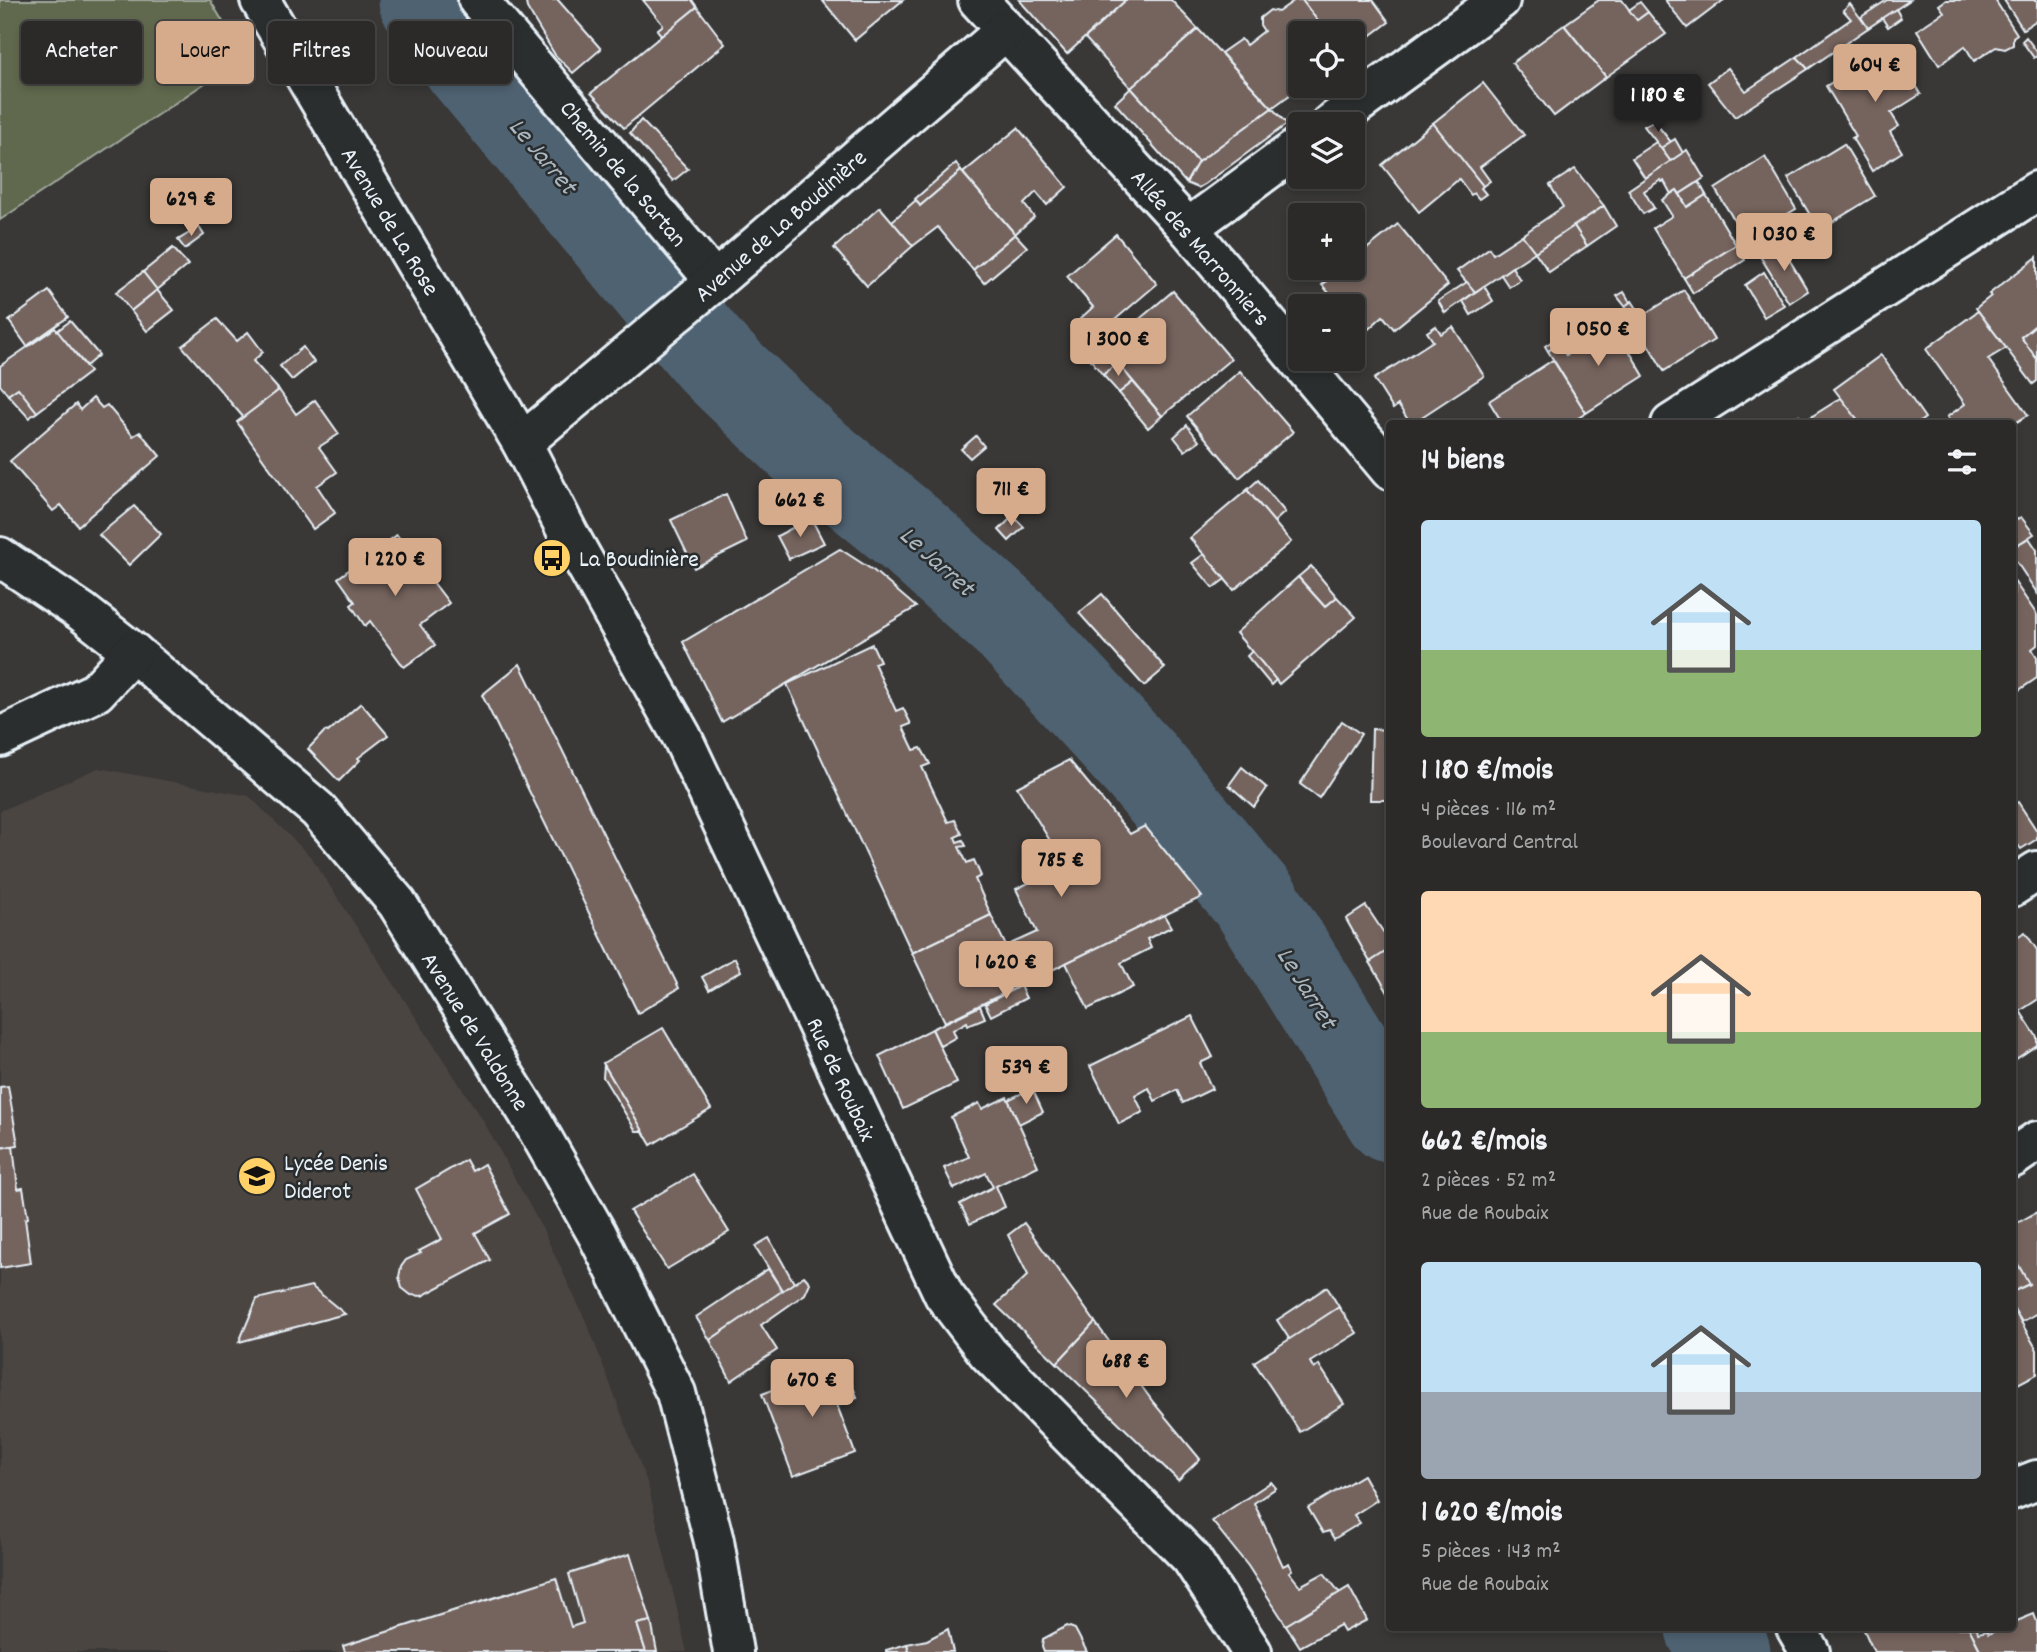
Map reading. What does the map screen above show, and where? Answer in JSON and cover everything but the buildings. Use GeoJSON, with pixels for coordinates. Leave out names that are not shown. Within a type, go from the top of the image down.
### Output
{"type":"FeatureCollection","features":[{"type":"Feature","properties":{"kind":"street","name":"Avenue de La Rose"},"geometry":{"type":"LineString","coordinates":[[260,0],[522,443]]}},
{"type":"Feature","properties":{"kind":"street","name":"Chemin de la Sartan"},"geometry":{"type":"LineString","coordinates":[[478,0],[715,281]]}},
{"type":"Feature","properties":{"kind":"street"},"geometry":{"type":"LineString","coordinates":[[978,0],[1005,31]]}},
{"type":"Feature","properties":{"kind":"street"},"geometry":{"type":"LineString","coordinates":[[1346,112],[1500,0]]}},
{"type":"Feature","properties":{"kind":"street","name":"Avenue de La Boudinière"},"geometry":{"type":"LineString","coordinates":[[522,443],[686,306],[1005,31]]}},
{"type":"Feature","properties":{"kind":"street","name":"Allée des Marronniers"},"geometry":{"type":"LineString","coordinates":[[1005,31],[1188,228],[1386,465]]}},
{"type":"Feature","properties":{"kind":"street"},"geometry":{"type":"LineString","coordinates":[[1188,228],[1288,155]]}},
{"type":"Feature","properties":{"kind":"street"},"geometry":{"type":"LineString","coordinates":[[1677,420],[2037,191]]}},
{"type":"Feature","properties":{"kind":"street","name":"Rue de Roubaix"},"geometry":{"type":"LineString","coordinates":[[522,443],[568,533],[682,737],[944,1295],[988,1353],[1191,1558],[1252,1652]]}},
{"type":"Feature","properties":{"kind":"street","name":"Avenue de Valdonne"},"geometry":{"type":"LineString","coordinates":[[0,557],[82,612],[133,652],[317,810],[397,903],[528,1112],[597,1234],[676,1393],[714,1541],[733,1652]]}},
{"type":"Feature","properties":{"kind":"street"},"geometry":{"type":"LineString","coordinates":[[0,737],[96,692],[133,652]]}},
{"type":"Feature","properties":{"kind":"street"},"geometry":{"type":"LineString","coordinates":[[2016,884],[2037,871]]}},
{"type":"Feature","properties":{"kind":"street"},"geometry":{"type":"LineString","coordinates":[[2016,1155],[2037,1141]]}},
{"type":"Feature","properties":{"kind":"street"},"geometry":{"type":"LineString","coordinates":[[2016,1488],[2037,1480]]}},
{"type":"Feature","properties":{"kind":"street"},"geometry":{"type":"LineString","coordinates":[[1798,1631],[1810,1652]]}},
{"type":"Feature","properties":{"kind":"shaded area","name":"Lycée Denis Diderot"},"geometry":{"type":"Polygon","coordinates":[[[98,768],[249,796],[311,857],[484,1122],[543,1230],[589,1328],[648,1485],[687,1652],[0,1652],[0,811],[98,768]]]}},
{"type":"Feature","properties":{"kind":"green space"},"geometry":{"type":"Polygon","coordinates":[[[0,0],[210,0],[223,21],[156,21],[156,84],[204,84],[0,220],[0,0]]]}},
{"type":"Feature","properties":{"kind":"waterway","name":"Le Jarret"},"geometry":{"type":"LineString","coordinates":[[423,0],[467,64],[713,359],[808,450],[906,530],[1013,626],[1141,765],[1256,902],[1386,1112]]}},
{"type":"Feature","properties":{"kind":"waterway","name":"Le Jarret"},"geometry":{"type":"LineString","coordinates":[[1712,1631],[1726,1652]]}},
{"type":"Feature","properties":{"kind":"place","name":"La Boudinière"},"geometry":{"type":"Point","coordinates":[552,558]}},
{"type":"Feature","properties":{"kind":"place","name":"Lycée Denis Diderot"},"geometry":{"type":"Point","coordinates":[257,1176]}}]}
